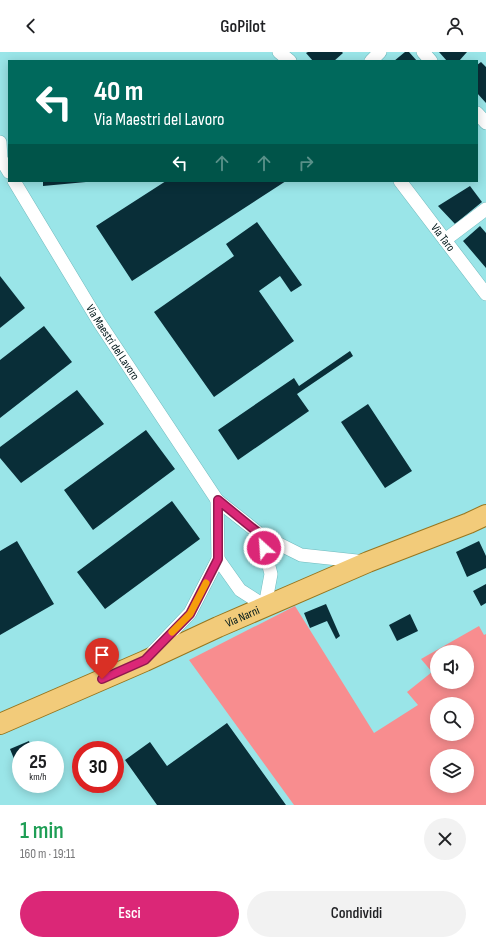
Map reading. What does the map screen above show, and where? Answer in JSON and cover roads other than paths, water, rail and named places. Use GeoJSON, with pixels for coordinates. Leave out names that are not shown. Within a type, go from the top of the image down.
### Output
{"type":"FeatureCollection","features":[{"type":"Feature","properties":{"kind":"main road","name":"Via Narni"},"geometry":{"type":"LineString","coordinates":[[0,724],[265,606],[368,562],[486,515]]}},
{"type":"Feature","properties":{"kind":"street"},"geometry":{"type":"LineString","coordinates":[[279,52],[289,60]]}},
{"type":"Feature","properties":{"kind":"street"},"geometry":{"type":"LineString","coordinates":[[372,60],[380,52]]}},
{"type":"Feature","properties":{"kind":"street"},"geometry":{"type":"LineString","coordinates":[[423,52],[430,60]]}},
{"type":"Feature","properties":{"kind":"street"},"geometry":{"type":"LineString","coordinates":[[478,114],[486,123]]}},
{"type":"Feature","properties":{"kind":"street"},"geometry":{"type":"LineString","coordinates":[[0,142],[1,159],[8,170]]}},
{"type":"Feature","properties":{"kind":"street","name":"Via Maestri del Lavoro"},"geometry":{"type":"LineString","coordinates":[[15,182],[99,322],[218,500],[261,535],[301,555],[368,562]]}},
{"type":"Feature","properties":{"kind":"street","name":"Via Taro"},"geometry":{"type":"LineString","coordinates":[[401,182],[486,294]]}},
{"type":"Feature","properties":{"kind":"street"},"geometry":{"type":"LineString","coordinates":[[445,240],[486,209]]}},
{"type":"Feature","properties":{"kind":"street"},"geometry":{"type":"LineString","coordinates":[[145,660],[190,614],[218,559],[218,500]]}},
{"type":"Feature","properties":{"kind":"street"},"geometry":{"type":"LineString","coordinates":[[218,559],[240,590],[265,606],[271,574],[261,535]]}}]}
